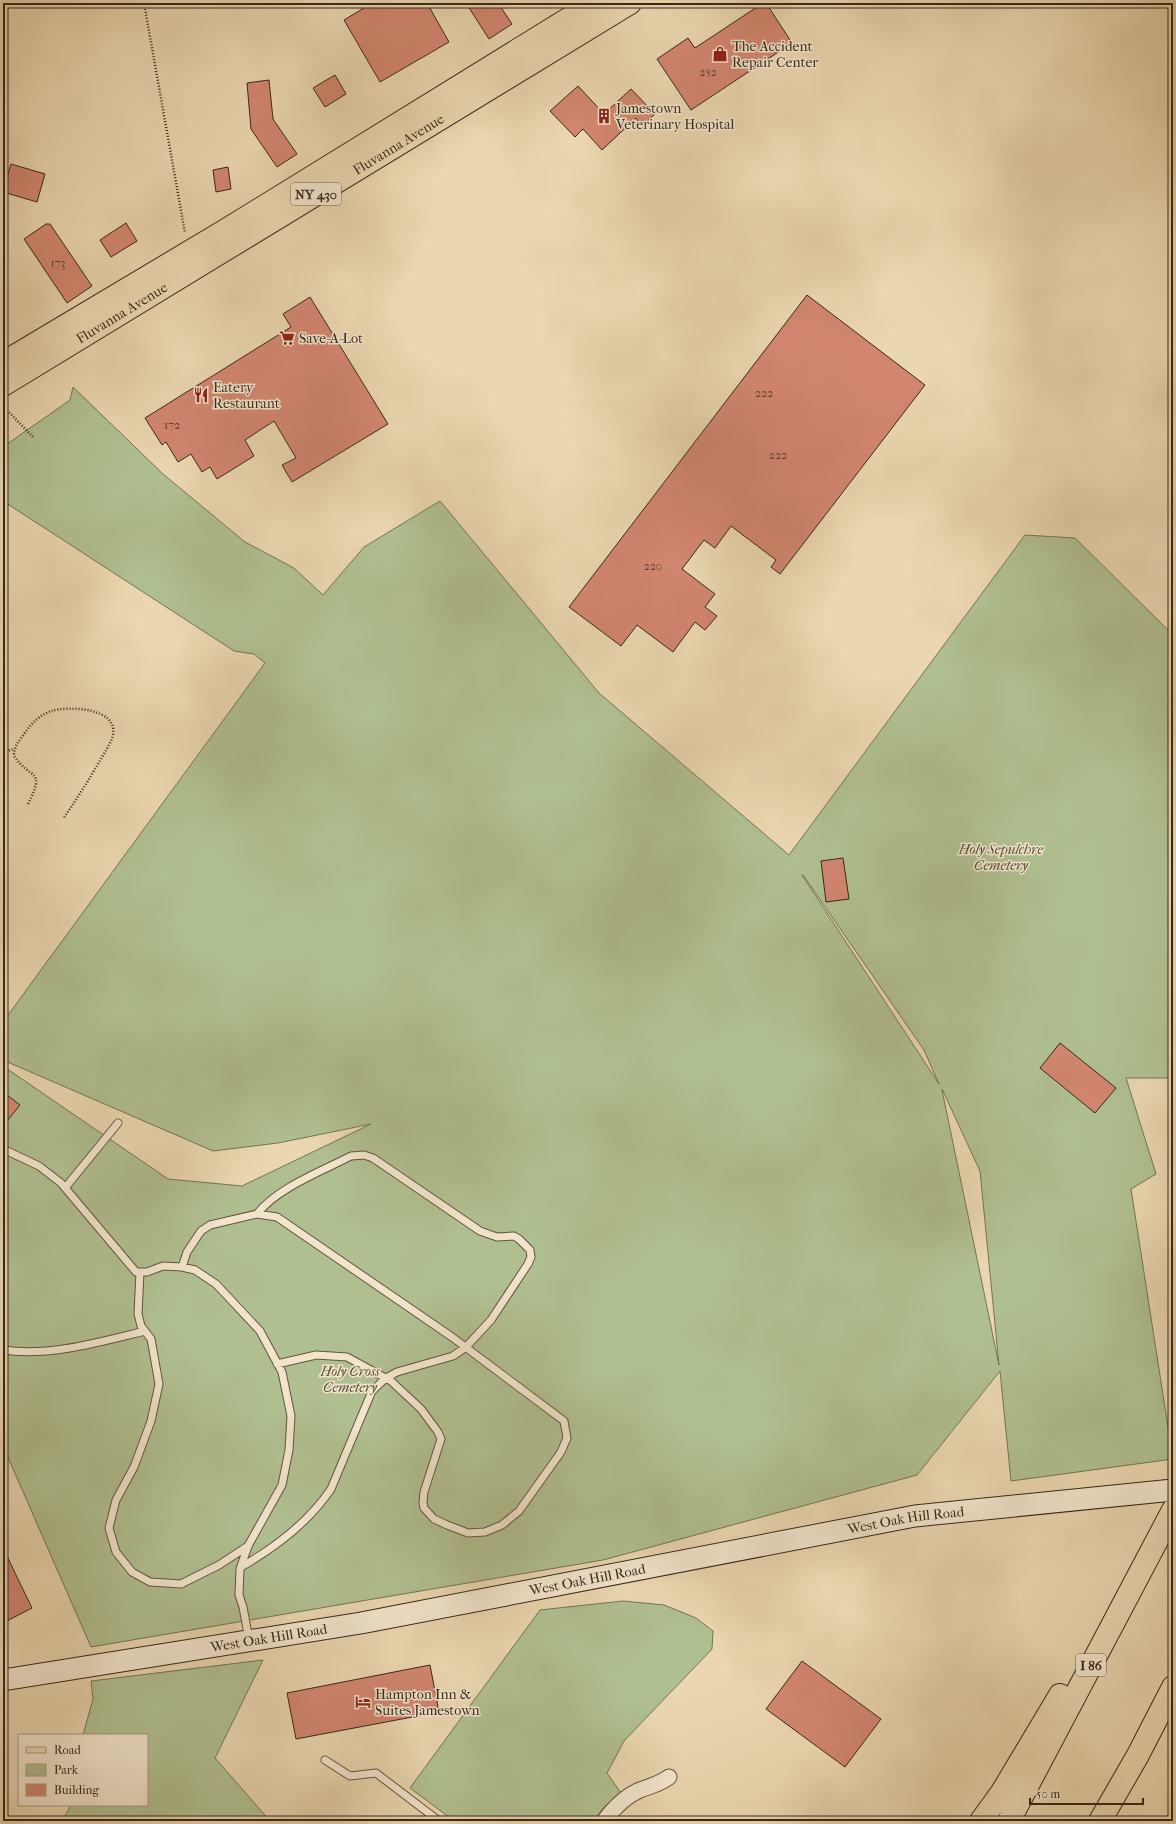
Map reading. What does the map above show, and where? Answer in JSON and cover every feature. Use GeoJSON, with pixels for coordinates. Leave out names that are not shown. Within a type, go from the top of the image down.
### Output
{"type":"FeatureCollection","features":[{"type":"Feature","properties":{"kind":"main road","name":"Fluvanna Avenue"},"geometry":{"type":"LineString","coordinates":[[3,363],[189,252],[594,3]]}},
{"type":"Feature","properties":{"kind":"main road","name":"Fluvanna Avenue"},"geometry":{"type":"LineString","coordinates":[[3,385],[630,3]]}},
{"type":"Feature","properties":{"kind":"main road","name":"West Oak Hill Road"},"geometry":{"type":"LineString","coordinates":[[3,1680],[360,1622],[915,1516],[1173,1490]]}},
{"type":"Feature","properties":{"kind":"main road","name":"I 86"},"geometry":{"type":"LineString","coordinates":[[1009,1821],[1173,1510]]}},
{"type":"Feature","properties":{"kind":"main road"},"geometry":{"type":"LineString","coordinates":[[981,1821],[1002,1792],[1053,1707],[1146,1560]]}},
{"type":"Feature","properties":{"kind":"main road"},"geometry":{"type":"LineString","coordinates":[[1100,1821],[1138,1755],[1173,1687]]}},
{"type":"Feature","properties":{"kind":"street"},"geometry":{"type":"LineString","coordinates":[[604,1821],[615,1807],[628,1797],[660,1783],[668,1777]]}},
{"type":"Feature","properties":{"kind":"lane"},"geometry":{"type":"LineString","coordinates":[[66,1188],[118,1123]]}},
{"type":"Feature","properties":{"kind":"lane"},"geometry":{"type":"LineString","coordinates":[[3,1148],[39,1166],[66,1188],[136,1272],[147,1272],[163,1266],[182,1267],[195,1270],[216,1284],[260,1331],[278,1364],[282,1372],[291,1416],[289,1450],[282,1485],[248,1546],[241,1567],[239,1595],[243,1607],[249,1640]]}},
{"type":"Feature","properties":{"kind":"lane"},"geometry":{"type":"LineString","coordinates":[[241,1567],[262,1555],[284,1539],[307,1519],[322,1502],[331,1489],[346,1455],[367,1399],[372,1391],[386,1378],[397,1372],[412,1366],[439,1361],[453,1356],[466,1348],[491,1320],[528,1264],[531,1257],[530,1250],[519,1239],[514,1236],[498,1237],[480,1232],[373,1158],[364,1155],[351,1156],[277,1194],[264,1205],[257,1214]]}},
{"type":"Feature","properties":{"kind":"lane"},"geometry":{"type":"LineString","coordinates":[[182,1267],[186,1252],[201,1231],[210,1224],[257,1214],[277,1217],[466,1348],[564,1421],[567,1438],[561,1452],[519,1511],[502,1525],[485,1532],[468,1533],[434,1519],[424,1508],[424,1492],[441,1439],[438,1432],[421,1409],[391,1381],[346,1357],[316,1355],[278,1364]]}},
{"type":"Feature","properties":{"kind":"lane"},"geometry":{"type":"LineString","coordinates":[[140,1272],[138,1314],[141,1326],[151,1339],[159,1384],[151,1421],[134,1467],[116,1500],[109,1528],[116,1552],[132,1572],[150,1582],[181,1584],[220,1565],[248,1546]]}},
{"type":"Feature","properties":{"kind":"lane"},"geometry":{"type":"LineString","coordinates":[[3,1350],[20,1352],[62,1348],[144,1331]]}},
{"type":"Feature","properties":{"kind":"lane"},"geometry":{"type":"LineString","coordinates":[[324,1760],[350,1776],[376,1773],[439,1821]]}},
{"type":"Feature","properties":{"kind":"path"},"geometry":{"type":"LineString","coordinates":[[144,3],[189,252]]}},
{"type":"Feature","properties":{"kind":"path"},"geometry":{"type":"LineString","coordinates":[[3,406],[33,437]]}},
{"type":"Feature","properties":{"kind":"path"},"geometry":{"type":"LineString","coordinates":[[28,804],[37,787],[37,781],[33,774],[17,761],[14,756],[14,749],[31,724],[42,715],[51,711],[85,708],[100,714],[110,723],[113,734],[91,777],[63,819]]}},
{"type":"Feature","properties":{"kind":"path"},"geometry":{"type":"LineString","coordinates":[[3,752],[14,749]]}},
{"type":"Feature","properties":{"kind":"path"},"geometry":{"type":"LineString","coordinates":[[3,800],[8,804]]}},
{"type":"Feature","properties":{"kind":"green space"},"geometry":{"type":"Polygon","coordinates":[[[73,387],[163,474],[245,542],[294,568],[323,595],[364,547],[440,501],[599,693],[789,855],[1025,535],[1075,538],[1173,635],[1173,1078],[1126,1078],[1156,1174],[1131,1189],[1173,1459],[1011,1481],[1000,1371],[917,1475],[603,1560],[91,1647],[3,1446],[3,1066],[168,1179],[242,1186],[371,1124],[278,1143],[213,1151],[3,1060],[3,1022],[265,663],[254,654],[234,651],[3,501],[3,447],[70,400],[73,387]],[[802,875],[939,1084],[924,1050],[802,875]],[[942,1090],[999,1365],[980,1171],[942,1090]]]}},
{"type":"Feature","properties":{"kind":"green space"},"geometry":{"type":"Polygon","coordinates":[[[623,1601],[664,1605],[696,1618],[713,1631],[712,1649],[624,1741],[607,1773],[621,1793],[603,1808],[594,1821],[454,1821],[410,1788],[540,1610],[623,1601]]]}},
{"type":"Feature","properties":{"kind":"green space"},"geometry":{"type":"Polygon","coordinates":[[[263,1660],[215,1758],[270,1821],[62,1821],[70,1806],[148,1806],[148,1734],[83,1734],[93,1699],[91,1681],[263,1660]]]}},
{"type":"Feature","properties":{"kind":"building"},"geometry":{"type":"Polygon","coordinates":[[[361,3],[427,3],[449,42],[380,82],[344,20],[364,8],[361,3]]]}},
{"type":"Feature","properties":{"kind":"building"},"geometry":{"type":"Polygon","coordinates":[[[466,3],[498,3],[512,24],[489,39],[466,3]]]}},
{"type":"Feature","properties":{"kind":"building","name":"The Accident Repair Center"},"geometry":{"type":"Polygon","coordinates":[[[763,3],[766,3],[792,43],[691,110],[657,59],[688,38],[695,48],[763,3]]]}},
{"type":"Feature","properties":{"kind":"building"},"geometry":{"type":"Polygon","coordinates":[[[335,75],[346,94],[325,107],[313,88],[335,75]]]}},
{"type":"Feature","properties":{"kind":"building"},"geometry":{"type":"Polygon","coordinates":[[[269,80],[273,119],[297,154],[277,167],[251,129],[247,83],[269,80]]]}},
{"type":"Feature","properties":{"kind":"building","name":"Jamestown Veterinary Hospital"},"geometry":{"type":"Polygon","coordinates":[[[578,86],[604,114],[631,89],[655,114],[642,126],[636,118],[602,150],[583,129],[575,137],[550,111],[578,86]]]}},
{"type":"Feature","properties":{"kind":"building"},"geometry":{"type":"Polygon","coordinates":[[[11,164],[45,174],[37,202],[3,192],[11,164]]]}},
{"type":"Feature","properties":{"kind":"building"},"geometry":{"type":"Polygon","coordinates":[[[228,167],[231,189],[216,192],[213,170],[228,167]]]}},
{"type":"Feature","properties":{"kind":"building"},"geometry":{"type":"Polygon","coordinates":[[[126,223],[137,241],[111,257],[100,240],[126,223]]]}},
{"type":"Feature","properties":{"kind":"building"},"geometry":{"type":"Polygon","coordinates":[[[46,224],[50,224],[92,286],[67,303],[24,239],[46,224]]]}},
{"type":"Feature","properties":{"kind":"building"},"geometry":{"type":"Polygon","coordinates":[[[807,295],[925,385],[780,574],[771,567],[776,560],[731,526],[715,548],[704,540],[682,569],[715,594],[705,607],[717,616],[705,630],[695,622],[673,652],[637,625],[621,646],[569,607],[807,295]]]}},
{"type":"Feature","properties":{"kind":"building"},"geometry":{"type":"Polygon","coordinates":[[[310,297],[388,424],[292,482],[282,465],[296,458],[274,421],[245,440],[254,456],[217,479],[210,467],[202,472],[191,454],[178,462],[166,442],[162,445],[145,418],[291,327],[283,314],[310,297]]]}},
{"type":"Feature","properties":{"kind":"building"},"geometry":{"type":"Polygon","coordinates":[[[843,858],[849,899],[826,902],[821,861],[843,858]]]}},
{"type":"Feature","properties":{"kind":"building"},"geometry":{"type":"Polygon","coordinates":[[[1060,1043],[1116,1088],[1095,1113],[1040,1068],[1060,1043]]]}},
{"type":"Feature","properties":{"kind":"building"},"geometry":{"type":"Polygon","coordinates":[[[3,1092],[20,1105],[3,1126],[3,1092]]]}},
{"type":"Feature","properties":{"kind":"building"},"geometry":{"type":"Polygon","coordinates":[[[3,1548],[32,1608],[3,1623],[3,1548]]]}},
{"type":"Feature","properties":{"kind":"building"},"geometry":{"type":"Polygon","coordinates":[[[802,1661],[881,1719],[845,1767],[766,1709],[802,1661]]]}},
{"type":"Feature","properties":{"kind":"building","name":"Hampton Inn & Suites Jamestown"},"geometry":{"type":"Polygon","coordinates":[[[430,1665],[439,1712],[296,1739],[287,1693],[430,1665]]]}},
{"type":"Feature","properties":{"kind":"place","name":"The Accident Repair Center"},"geometry":{"type":"Point","coordinates":[720,54]}},
{"type":"Feature","properties":{"kind":"place","name":"Jamestown Veterinary Hospital"},"geometry":{"type":"Point","coordinates":[604,116]}},
{"type":"Feature","properties":{"kind":"place","name":"Save-A-Lot"},"geometry":{"type":"Point","coordinates":[287,338]}},
{"type":"Feature","properties":{"kind":"place","name":"Eatery Restaurant"},"geometry":{"type":"Point","coordinates":[201,395]}},
{"type":"Feature","properties":{"kind":"place","name":"Hampton Inn & Suites Jamestown"},"geometry":{"type":"Point","coordinates":[363,1702]}},
{"type":"Feature","properties":{"kind":"park label","name":"Holy Sepulchre Cemetery"},"geometry":{"type":"Point","coordinates":[1001,858]}},
{"type":"Feature","properties":{"kind":"park label","name":"Holy Cross Cemetery"},"geometry":{"type":"Point","coordinates":[350,1380]}}]}
